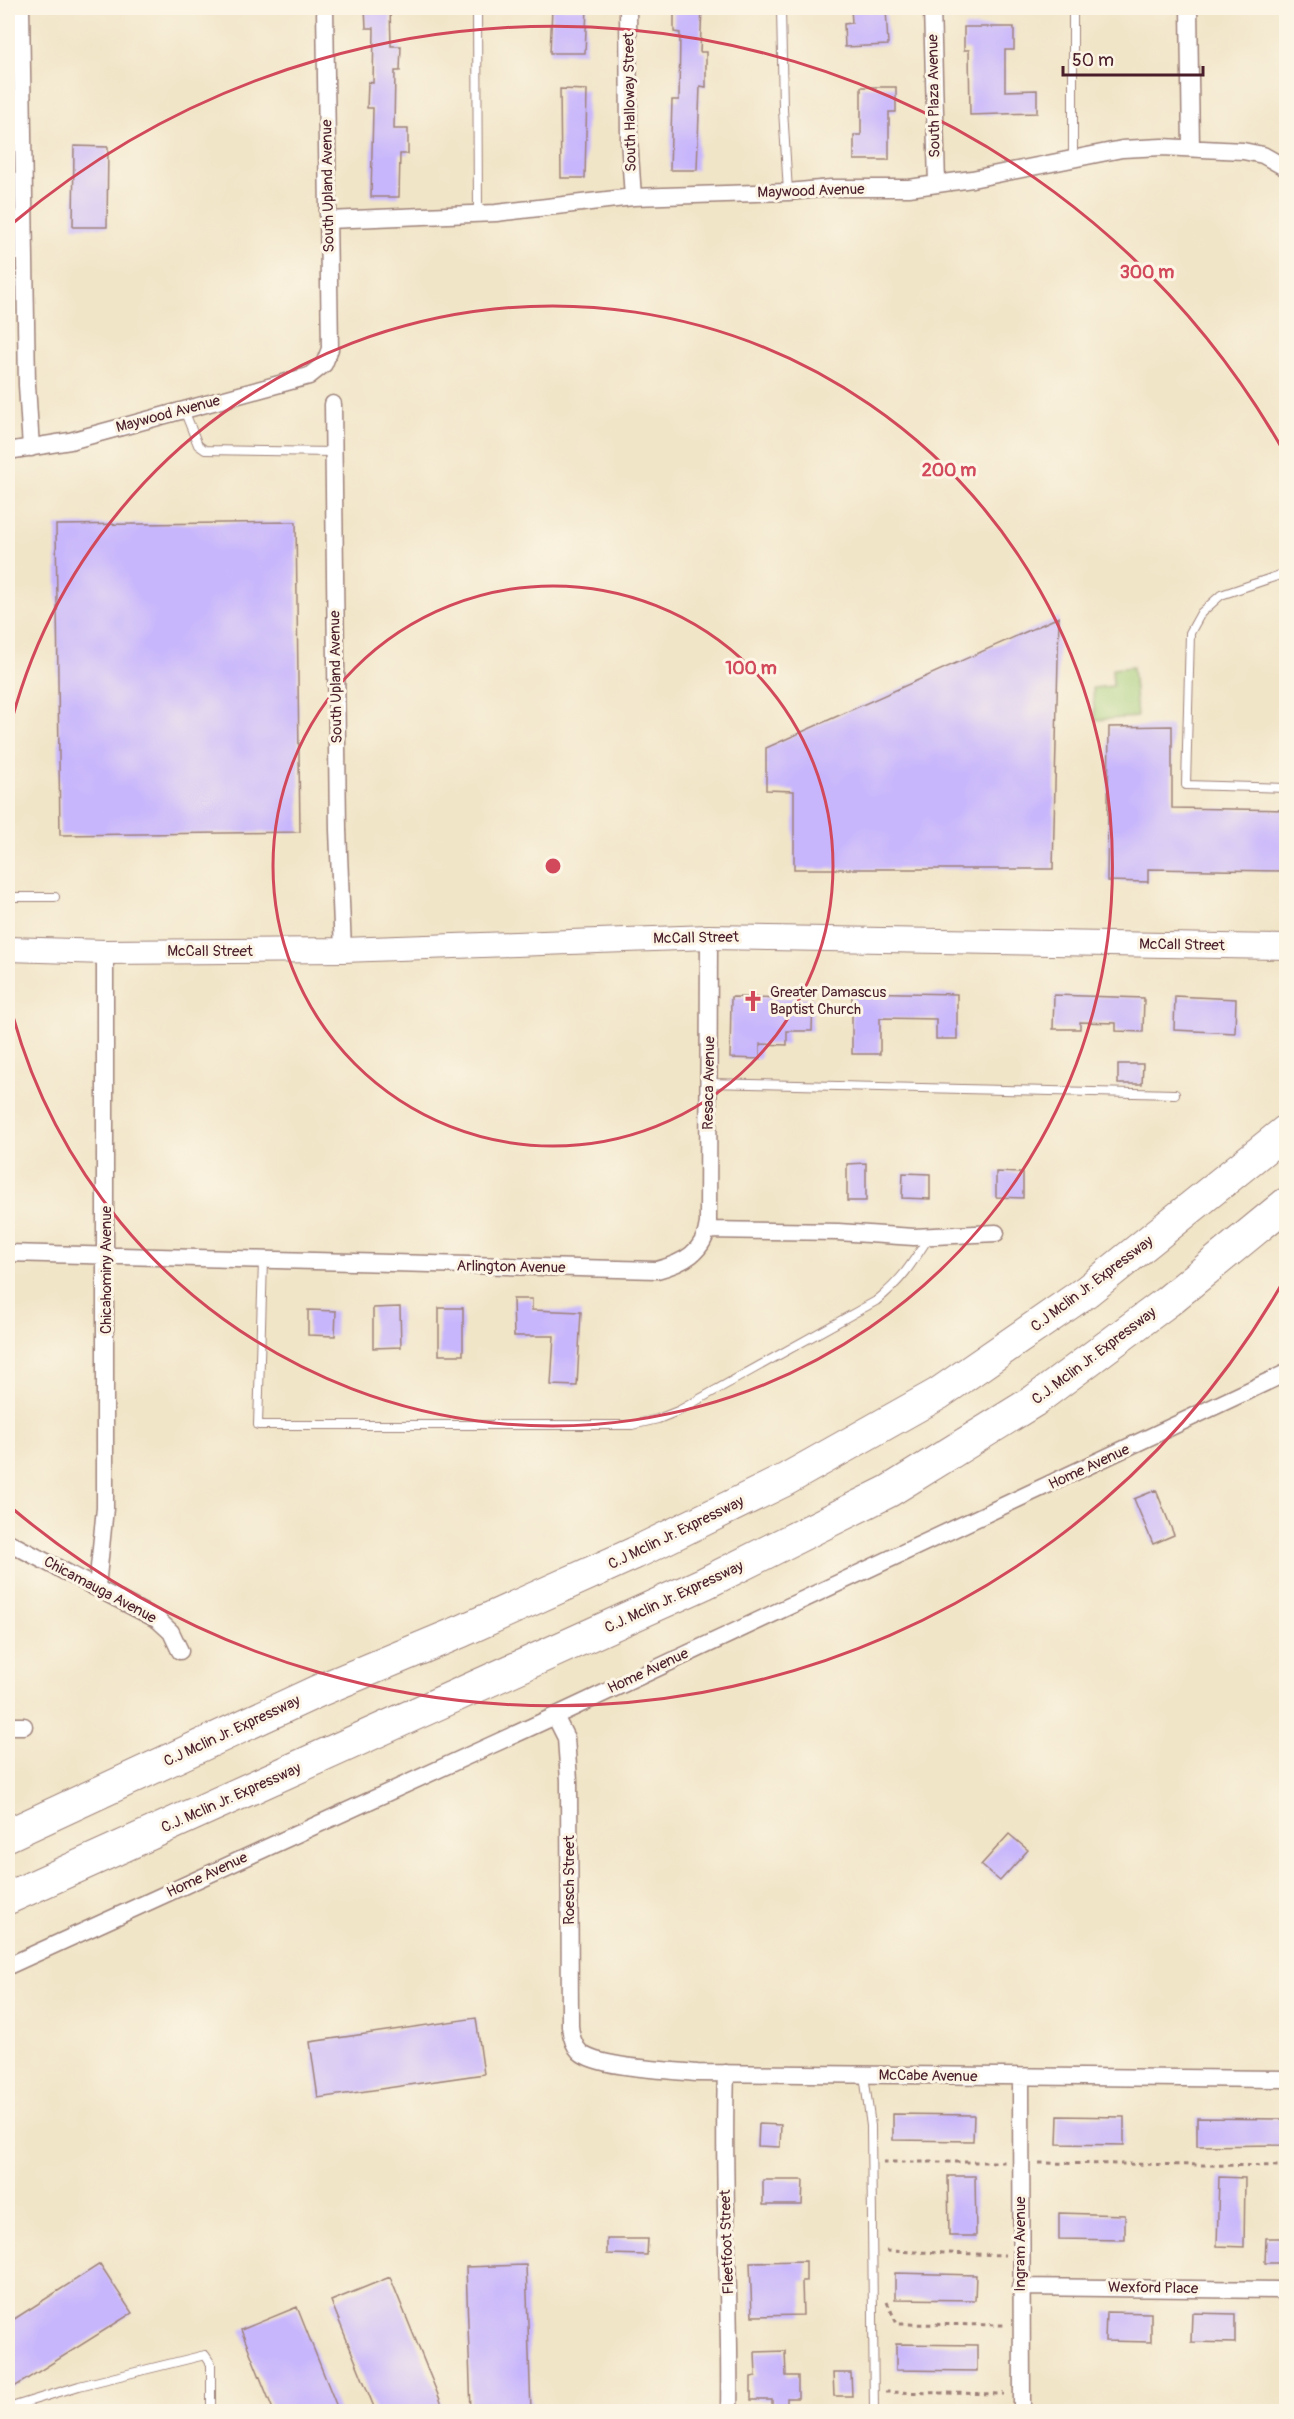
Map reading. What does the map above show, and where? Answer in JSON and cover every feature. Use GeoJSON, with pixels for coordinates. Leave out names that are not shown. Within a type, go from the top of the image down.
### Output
{"type":"FeatureCollection","features":[{"type":"Feature","properties":{"kind":"highway","name":"C.J Mclin Jr. Expressway"},"geometry":{"type":"LineString","coordinates":[[8,1835],[318,1691],[462,1631],[635,1553],[785,1480],[938,1394],[1087,1291],[1287,1131]]}},
{"type":"Feature","properties":{"kind":"highway","name":"C.J. Mclin Jr. Expressway"},"geometry":{"type":"LineString","coordinates":[[8,1898],[705,1583],[889,1491],[1034,1401],[1168,1302],[1287,1203]]}},
{"type":"Feature","properties":{"kind":"highway"},"geometry":{"type":"LineString","coordinates":[[8,1812],[36,1799],[132,1777]]}},
{"type":"Feature","properties":{"kind":"street"},"geometry":{"type":"LineString","coordinates":[[21,8],[27,385],[31,448]]}},
{"type":"Feature","properties":{"kind":"street","name":"South Upland Avenue"},"geometry":{"type":"LineString","coordinates":[[324,8],[330,349],[324,364]]}},
{"type":"Feature","properties":{"kind":"street","name":"South Halloway Street"},"geometry":{"type":"LineString","coordinates":[[628,8],[629,139],[633,196]]}},
{"type":"Feature","properties":{"kind":"street","name":"South Plaza Avenue"},"geometry":{"type":"LineString","coordinates":[[932,8],[937,184]]}},
{"type":"Feature","properties":{"kind":"street"},"geometry":{"type":"LineString","coordinates":[[1189,8],[1191,148]]}},
{"type":"Feature","properties":{"kind":"street","name":"Maywood Avenue"},"geometry":{"type":"LineString","coordinates":[[328,220],[478,214],[633,196],[788,192],[831,188],[909,188],[1122,149],[1162,147],[1253,153],[1263,155],[1287,168]]}},
{"type":"Feature","properties":{"kind":"street","name":"Maywood Avenue"},"geometry":{"type":"LineString","coordinates":[[8,451],[70,441],[309,376],[324,364]]}},
{"type":"Feature","properties":{"kind":"street","name":"South Upland Avenue"},"geometry":{"type":"LineString","coordinates":[[333,404],[338,830],[343,950]]}},
{"type":"Feature","properties":{"kind":"street","name":"McCall Street"},"geometry":{"type":"LineString","coordinates":[[8,949],[343,950],[709,937],[1287,947]]}},
{"type":"Feature","properties":{"kind":"street","name":"Resaca Avenue"},"geometry":{"type":"LineString","coordinates":[[707,1230],[709,937]]}},
{"type":"Feature","properties":{"kind":"street","name":"Chicahominy Avenue"},"geometry":{"type":"LineString","coordinates":[[97,1587],[105,1508],[105,951]]}},
{"type":"Feature","properties":{"kind":"street"},"geometry":{"type":"LineString","coordinates":[[707,1230],[929,1236],[996,1233]]}},
{"type":"Feature","properties":{"kind":"street","name":"Arlington Avenue"},"geometry":{"type":"LineString","coordinates":[[8,1253],[657,1270],[676,1265],[692,1256],[700,1248],[707,1230]]}},
{"type":"Feature","properties":{"kind":"street","name":"Home Avenue"},"geometry":{"type":"LineString","coordinates":[[8,1966],[555,1716],[1287,1373]]}},
{"type":"Feature","properties":{"kind":"street","name":"Chicamauga Avenue"},"geometry":{"type":"LineString","coordinates":[[8,1542],[158,1620],[171,1632],[180,1652]]}},
{"type":"Feature","properties":{"kind":"street","name":"Roesch Street"},"geometry":{"type":"LineString","coordinates":[[555,1716],[566,1738],[569,1779],[570,2026],[576,2046]]}},
{"type":"Feature","properties":{"kind":"street","name":"McCabe Avenue"},"geometry":{"type":"LineString","coordinates":[[576,2046],[590,2059],[629,2066],[726,2073],[1287,2079]]}},
{"type":"Feature","properties":{"kind":"street","name":"Fleetfoot Street"},"geometry":{"type":"LineString","coordinates":[[726,2073],[724,2126],[729,2297],[729,2412]]}},
{"type":"Feature","properties":{"kind":"street","name":"Ingram Avenue"},"geometry":{"type":"LineString","coordinates":[[1021,2077],[1022,2412]]}},
{"type":"Feature","properties":{"kind":"street","name":"Wexford Place"},"geometry":{"type":"LineString","coordinates":[[1020,2287],[1265,2290],[1287,2293]]}},
{"type":"Feature","properties":{"kind":"lane"},"geometry":{"type":"LineString","coordinates":[[477,8],[478,214]]}},
{"type":"Feature","properties":{"kind":"lane"},"geometry":{"type":"LineString","coordinates":[[781,8],[783,109],[788,192]]}},
{"type":"Feature","properties":{"kind":"lane"},"geometry":{"type":"LineString","coordinates":[[1072,8],[1073,159]]}},
{"type":"Feature","properties":{"kind":"lane"},"geometry":{"type":"LineString","coordinates":[[184,410],[198,445],[205,450],[334,452]]}},
{"type":"Feature","properties":{"kind":"lane"},"geometry":{"type":"LineString","coordinates":[[1287,573],[1221,595],[1201,613],[1190,633],[1186,785],[1287,788]]}},
{"type":"Feature","properties":{"kind":"lane"},"geometry":{"type":"LineString","coordinates":[[8,897],[55,897]]}},
{"type":"Feature","properties":{"kind":"lane"},"geometry":{"type":"LineString","coordinates":[[709,1083],[1175,1094]]}},
{"type":"Feature","properties":{"kind":"lane"},"geometry":{"type":"LineString","coordinates":[[262,1261],[258,1425],[632,1425],[658,1419],[678,1411],[876,1300],[905,1275],[929,1236]]}},
{"type":"Feature","properties":{"kind":"lane"},"geometry":{"type":"LineString","coordinates":[[864,2075],[872,2126],[874,2412]]}},
{"type":"Feature","properties":{"kind":"lane"},"geometry":{"type":"LineString","coordinates":[[8,2408],[24,2401],[79,2386],[205,2355],[211,2364],[211,2412]]}},
{"type":"Feature","properties":{"kind":"path"},"geometry":{"type":"LineString","coordinates":[[872,2162],[1287,2166]]}},
{"type":"Feature","properties":{"kind":"path"},"geometry":{"type":"LineString","coordinates":[[872,2251],[1020,2256]]}},
{"type":"Feature","properties":{"kind":"path"},"geometry":{"type":"LineString","coordinates":[[873,2274],[897,2324],[1020,2325]]}},
{"type":"Feature","properties":{"kind":"path"},"geometry":{"type":"LineString","coordinates":[[874,2392],[1021,2394]]}},
{"type":"Feature","properties":{"kind":"green space"},"geometry":{"type":"Polygon","coordinates":[[[1133,667],[1137,717],[1095,720],[1093,688],[1113,686],[1112,669],[1133,667]]]}},
{"type":"Feature","properties":{"kind":"building"},"geometry":{"type":"Polygon","coordinates":[[[365,8],[390,8],[391,46],[401,46],[400,71],[395,71],[394,129],[408,129],[408,154],[400,154],[399,197],[371,197],[373,108],[367,108],[368,82],[373,83],[374,28],[366,28],[365,8]]]}},
{"type":"Feature","properties":{"kind":"building"},"geometry":{"type":"Polygon","coordinates":[[[552,8],[587,8],[585,53],[550,53],[552,8]]]}},
{"type":"Feature","properties":{"kind":"building"},"geometry":{"type":"Polygon","coordinates":[[[674,8],[702,8],[700,52],[706,52],[706,87],[700,86],[697,170],[670,170],[672,100],[679,100],[680,33],[674,32],[674,8]]]}},
{"type":"Feature","properties":{"kind":"building"},"geometry":{"type":"Polygon","coordinates":[[[851,8],[886,8],[888,45],[845,47],[844,24],[852,23],[851,8]]]}},
{"type":"Feature","properties":{"kind":"building"},"geometry":{"type":"Polygon","coordinates":[[[964,27],[1014,27],[1014,50],[1005,50],[1005,91],[1037,90],[1037,113],[970,115],[969,50],[964,50],[964,27]]]}},
{"type":"Feature","properties":{"kind":"building"},"geometry":{"type":"Polygon","coordinates":[[[861,87],[896,87],[896,112],[889,112],[889,160],[854,160],[854,135],[861,135],[861,87]]]}},
{"type":"Feature","properties":{"kind":"building"},"geometry":{"type":"Polygon","coordinates":[[[560,89],[587,90],[585,178],[561,178],[560,89]]]}},
{"type":"Feature","properties":{"kind":"building"},"geometry":{"type":"Polygon","coordinates":[[[74,146],[108,147],[107,227],[73,227],[74,146]]]}},
{"type":"Feature","properties":{"kind":"building"},"geometry":{"type":"Polygon","coordinates":[[[296,522],[300,832],[60,835],[56,525],[296,522]]]}},
{"type":"Feature","properties":{"kind":"building"},"geometry":{"type":"Polygon","coordinates":[[[1059,617],[1053,869],[794,869],[794,791],[766,790],[766,748],[1059,617]]]}},
{"type":"Feature","properties":{"kind":"building"},"geometry":{"type":"Polygon","coordinates":[[[1172,726],[1172,808],[1287,810],[1287,871],[1148,869],[1148,882],[1107,881],[1109,727],[1172,726]]]}},
{"type":"Feature","properties":{"kind":"building"},"geometry":{"type":"Polygon","coordinates":[[[852,992],[957,994],[957,1039],[936,1039],[936,1019],[880,1018],[880,1054],[852,1054],[852,992]]]}},
{"type":"Feature","properties":{"kind":"building"},"geometry":{"type":"Polygon","coordinates":[[[1054,995],[1144,998],[1143,1032],[1116,1031],[1116,1023],[1080,1022],[1080,1029],[1053,1029],[1054,995]]]}},
{"type":"Feature","properties":{"kind":"building"},"geometry":{"type":"Polygon","coordinates":[[[1175,996],[1236,999],[1235,1033],[1174,1030],[1175,996]]]}},
{"type":"Feature","properties":{"kind":"building"},"geometry":{"type":"Polygon","coordinates":[[[731,997],[813,998],[812,1031],[787,1031],[787,1045],[760,1044],[760,1059],[730,1058],[731,997]]]}},
{"type":"Feature","properties":{"kind":"building"},"geometry":{"type":"Polygon","coordinates":[[[1118,1064],[1143,1064],[1142,1084],[1118,1084],[1118,1064]]]}},
{"type":"Feature","properties":{"kind":"building"},"geometry":{"type":"Polygon","coordinates":[[[866,1163],[866,1201],[847,1201],[847,1164],[866,1163]]]}},
{"type":"Feature","properties":{"kind":"building"},"geometry":{"type":"Polygon","coordinates":[[[996,1172],[1023,1173],[1023,1198],[996,1197],[996,1172]]]}},
{"type":"Feature","properties":{"kind":"building"},"geometry":{"type":"Polygon","coordinates":[[[903,1173],[930,1174],[930,1199],[902,1198],[903,1173]]]}},
{"type":"Feature","properties":{"kind":"building"},"geometry":{"type":"Polygon","coordinates":[[[513,1299],[532,1299],[532,1310],[581,1312],[577,1386],[551,1385],[554,1336],[514,1336],[513,1299]]]}},
{"type":"Feature","properties":{"kind":"building"},"geometry":{"type":"Polygon","coordinates":[[[400,1307],[401,1347],[373,1348],[373,1308],[400,1307]]]}},
{"type":"Feature","properties":{"kind":"building"},"geometry":{"type":"Polygon","coordinates":[[[439,1308],[463,1308],[463,1355],[439,1355],[439,1308]]]}},
{"type":"Feature","properties":{"kind":"building"},"geometry":{"type":"Polygon","coordinates":[[[308,1310],[336,1311],[335,1336],[308,1335],[308,1310]]]}},
{"type":"Feature","properties":{"kind":"building"},"geometry":{"type":"Polygon","coordinates":[[[1156,1490],[1174,1535],[1153,1544],[1134,1499],[1156,1490]]]}},
{"type":"Feature","properties":{"kind":"building"},"geometry":{"type":"Polygon","coordinates":[[[1009,1834],[1028,1850],[1000,1881],[981,1865],[1009,1834]]]}},
{"type":"Feature","properties":{"kind":"building"},"geometry":{"type":"Polygon","coordinates":[[[476,2018],[484,2074],[318,2098],[310,2042],[476,2018]]]}},
{"type":"Feature","properties":{"kind":"building"},"geometry":{"type":"Polygon","coordinates":[[[893,2114],[974,2115],[973,2141],[893,2140],[893,2114]]]}},
{"type":"Feature","properties":{"kind":"building"},"geometry":{"type":"Polygon","coordinates":[[[1058,2116],[1124,2117],[1124,2145],[1057,2144],[1058,2116]]]}},
{"type":"Feature","properties":{"kind":"building"},"geometry":{"type":"Polygon","coordinates":[[[1197,2118],[1286,2119],[1287,2145],[1197,2146],[1197,2118]]]}},
{"type":"Feature","properties":{"kind":"building"},"geometry":{"type":"Polygon","coordinates":[[[759,2124],[781,2125],[780,2147],[758,2146],[759,2124]]]}},
{"type":"Feature","properties":{"kind":"building"},"geometry":{"type":"Polygon","coordinates":[[[948,2176],[975,2176],[976,2236],[949,2236],[948,2176]]]}},
{"type":"Feature","properties":{"kind":"building"},"geometry":{"type":"Polygon","coordinates":[[[1219,2177],[1245,2178],[1244,2247],[1217,2246],[1219,2177]]]}},
{"type":"Feature","properties":{"kind":"building"},"geometry":{"type":"Polygon","coordinates":[[[763,2180],[803,2180],[802,2205],[763,2205],[763,2180]]]}},
{"type":"Feature","properties":{"kind":"building"},"geometry":{"type":"Polygon","coordinates":[[[1059,2213],[1125,2215],[1125,2240],[1059,2239],[1059,2213]]]}},
{"type":"Feature","properties":{"kind":"building"},"geometry":{"type":"Polygon","coordinates":[[[1266,2238],[1287,2238],[1287,2263],[1265,2263],[1266,2238]]]}},
{"type":"Feature","properties":{"kind":"building"},"geometry":{"type":"Polygon","coordinates":[[[607,2239],[648,2239],[647,2255],[607,2254],[607,2239]]]}},
{"type":"Feature","properties":{"kind":"building"},"geometry":{"type":"Polygon","coordinates":[[[806,2261],[806,2281],[802,2281],[803,2315],[752,2316],[750,2262],[806,2261]]]}},
{"type":"Feature","properties":{"kind":"building"},"geometry":{"type":"Polygon","coordinates":[[[100,2264],[132,2313],[8,2391],[8,2323],[100,2264]]]}},
{"type":"Feature","properties":{"kind":"building"},"geometry":{"type":"Polygon","coordinates":[[[526,2265],[531,2412],[471,2412],[466,2267],[526,2265]]]}},
{"type":"Feature","properties":{"kind":"building"},"geometry":{"type":"Polygon","coordinates":[[[895,2273],[976,2275],[975,2300],[895,2299],[895,2273]]]}},
{"type":"Feature","properties":{"kind":"building"},"geometry":{"type":"Polygon","coordinates":[[[390,2277],[445,2412],[376,2412],[331,2301],[390,2277]]]}},
{"type":"Feature","properties":{"kind":"building"},"geometry":{"type":"Polygon","coordinates":[[[297,2307],[339,2412],[274,2412],[241,2330],[297,2307]]]}},
{"type":"Feature","properties":{"kind":"building"},"geometry":{"type":"Polygon","coordinates":[[[1106,2312],[1151,2313],[1151,2342],[1105,2341],[1106,2312]]]}},
{"type":"Feature","properties":{"kind":"building"},"geometry":{"type":"Polygon","coordinates":[[[1192,2313],[1235,2314],[1235,2343],[1191,2342],[1192,2313]]]}},
{"type":"Feature","properties":{"kind":"building"},"geometry":{"type":"Polygon","coordinates":[[[896,2344],[977,2345],[977,2371],[896,2370],[896,2344]]]}},
{"type":"Feature","properties":{"kind":"building"},"geometry":{"type":"Polygon","coordinates":[[[785,2351],[786,2376],[798,2376],[798,2398],[787,2398],[787,2412],[772,2412],[772,2400],[751,2400],[751,2377],[756,2376],[755,2352],[785,2351]]]}},
{"type":"Feature","properties":{"kind":"building"},"geometry":{"type":"Polygon","coordinates":[[[833,2373],[851,2373],[852,2396],[834,2396],[833,2373]]]}},
{"type":"Feature","properties":{"kind":"place","name":"Greater Damascus Baptist Church"},"geometry":{"type":"Point","coordinates":[753,1001]}}]}
